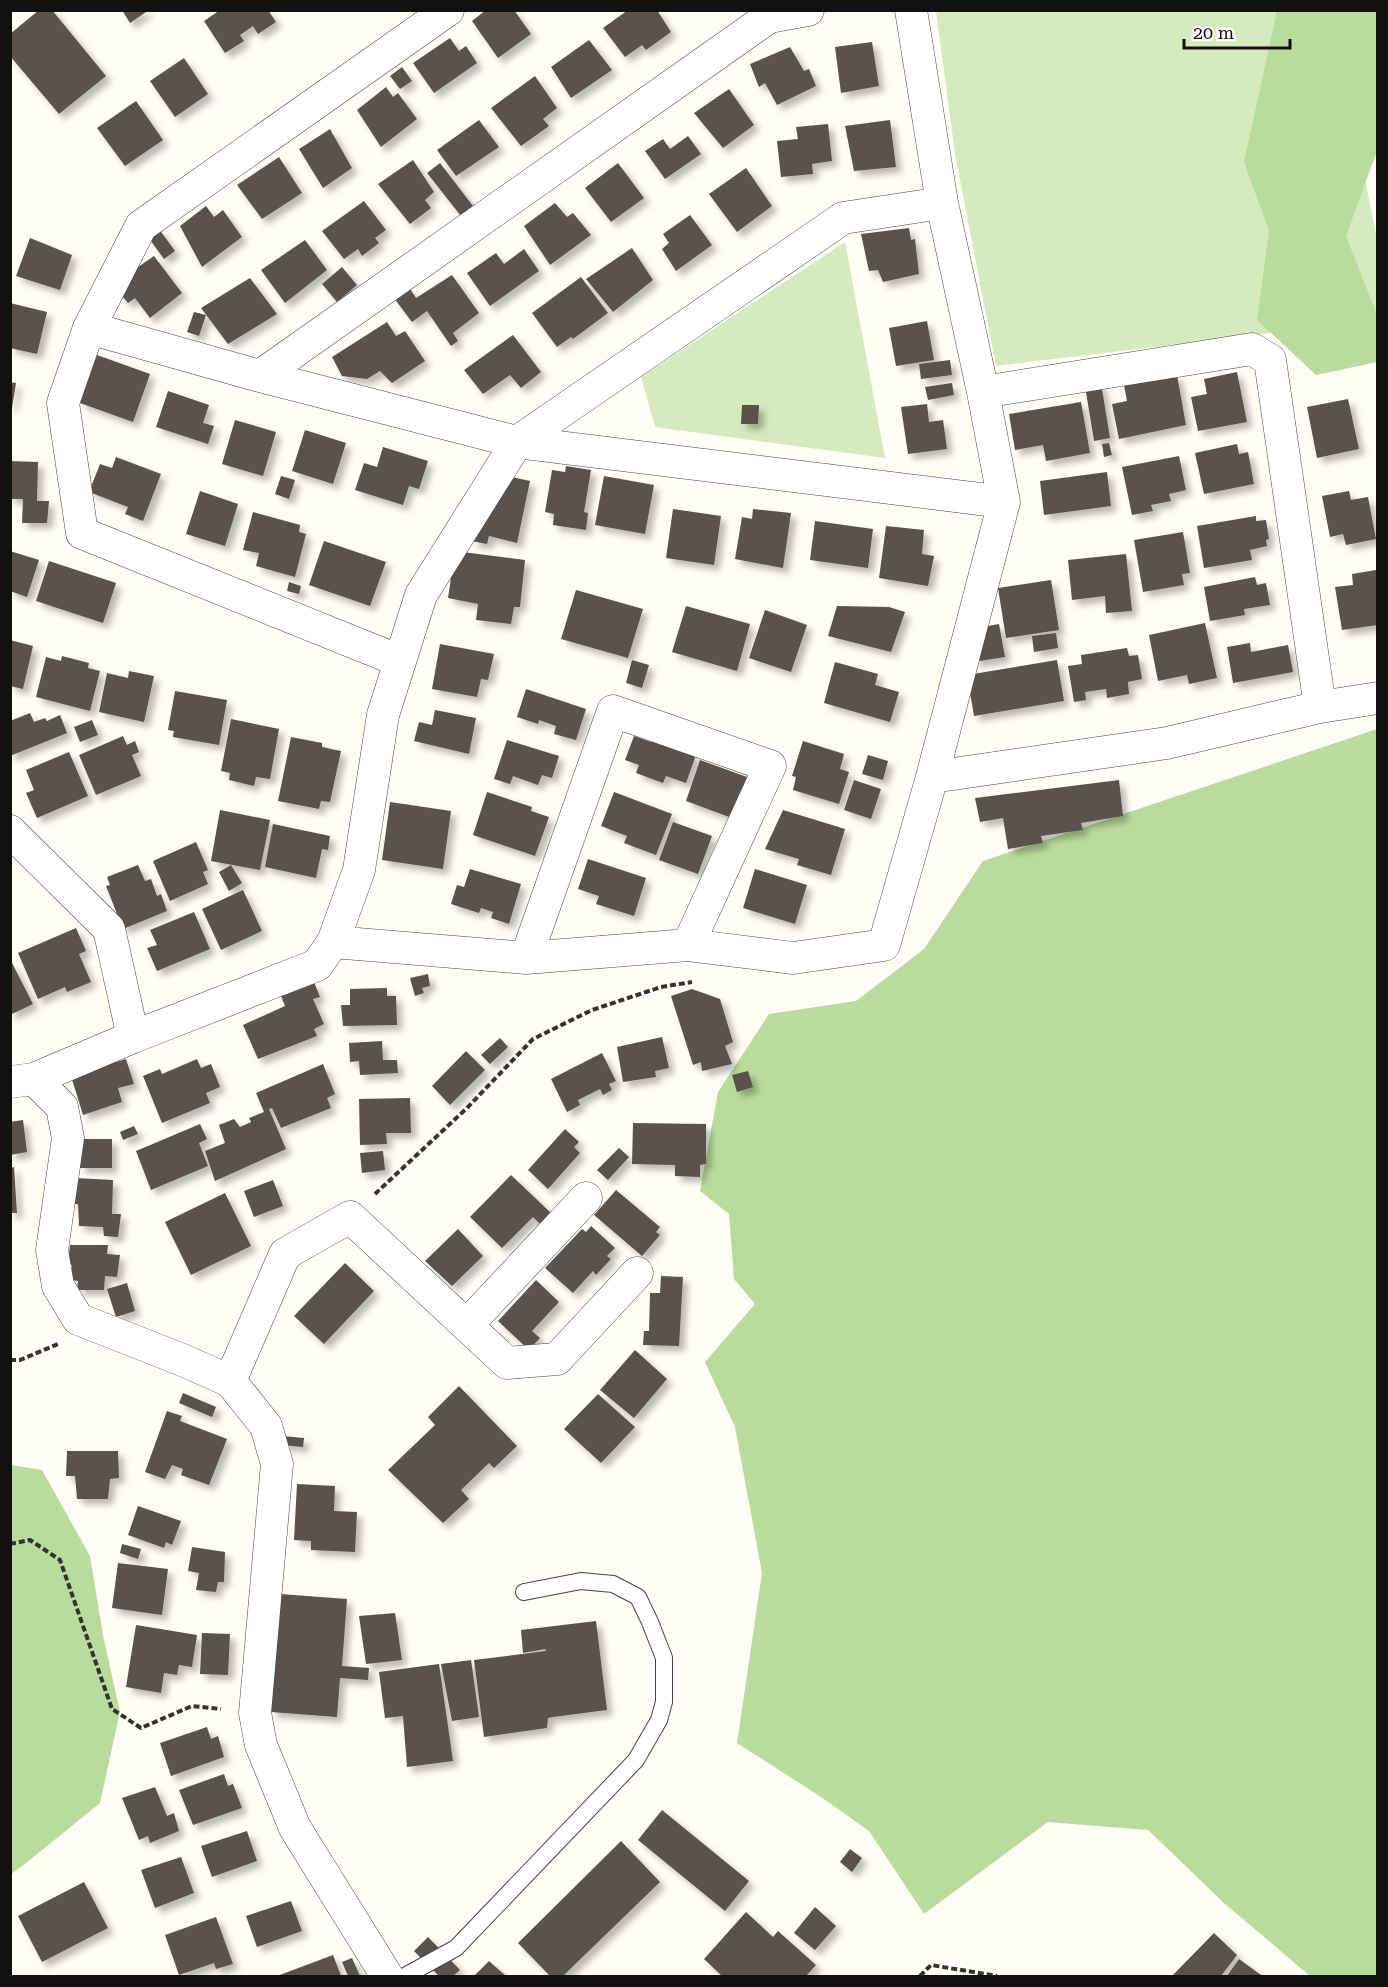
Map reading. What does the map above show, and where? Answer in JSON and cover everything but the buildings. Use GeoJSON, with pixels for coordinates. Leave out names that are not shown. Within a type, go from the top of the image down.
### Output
{"type":"FeatureCollection","features":[{"type":"Feature","properties":{"kind":"street"},"geometry":{"type":"LineString","coordinates":[[400,661],[82,533],[63,404],[89,327],[141,226],[448,10]]}},
{"type":"Feature","properties":{"kind":"street"},"geometry":{"type":"LineString","coordinates":[[260,376],[769,17],[808,10]]}},
{"type":"Feature","properties":{"kind":"street"},"geometry":{"type":"LineString","coordinates":[[333,942],[526,958],[688,945],[793,958],[884,945],[932,777],[1004,502],[942,203],[911,10]]}},
{"type":"Feature","properties":{"kind":"street"},"geometry":{"type":"LineString","coordinates":[[22,1080],[317,965],[333,942],[359,870],[384,715],[421,595],[517,442],[843,218],[942,203]]}},
{"type":"Feature","properties":{"kind":"street"},"geometry":{"type":"LineString","coordinates":[[89,327],[260,376],[517,442],[1004,502]]}},
{"type":"Feature","properties":{"kind":"street"},"geometry":{"type":"LineString","coordinates":[[983,392],[1252,349],[1270,360],[1320,707]]}},
{"type":"Feature","properties":{"kind":"street"},"geometry":{"type":"LineString","coordinates":[[932,777],[1167,743],[1320,707],[1377,698]]}},
{"type":"Feature","properties":{"kind":"street"},"geometry":{"type":"LineString","coordinates":[[526,958],[613,711],[770,766],[688,945]]}},
{"type":"Feature","properties":{"kind":"street"},"geometry":{"type":"LineString","coordinates":[[10,831],[109,928],[133,1037]]}},
{"type":"Feature","properties":{"kind":"street"},"geometry":{"type":"LineString","coordinates":[[22,1080],[62,1107],[68,1138],[52,1250],[58,1286],[78,1319],[230,1381],[266,1426],[277,1464],[255,1713],[261,1745],[295,1828],[387,1977]]}},
{"type":"Feature","properties":{"kind":"street"},"geometry":{"type":"LineString","coordinates":[[467,1325],[586,1198]]}},
{"type":"Feature","properties":{"kind":"street"},"geometry":{"type":"LineString","coordinates":[[230,1381],[285,1254],[350,1217],[507,1363],[557,1359],[637,1273]]}},
{"type":"Feature","properties":{"kind":"lane"},"geometry":{"type":"LineString","coordinates":[[405,1977],[456,1948],[636,1760],[659,1720],[664,1702],[664,1658],[638,1597],[613,1584],[581,1581],[525,1592]]}},
{"type":"Feature","properties":{"kind":"path"},"geometry":{"type":"LineString","coordinates":[[350,1217],[467,1108],[533,1039],[592,1010],[661,987],[695,982]]}},
{"type":"Feature","properties":{"kind":"path"},"geometry":{"type":"LineString","coordinates":[[10,1544],[30,1540],[60,1560],[112,1709],[141,1728],[192,1706],[255,1713]]}},
{"type":"Feature","properties":{"kind":"path"},"geometry":{"type":"LineString","coordinates":[[920,1977],[931,1965],[997,1977]]}},
{"type":"Feature","properties":{"kind":"green space"},"geometry":{"type":"Polygon","coordinates":[[[936,11],[1332,11],[1377,240],[1378,311],[1373,347],[1296,330],[996,366],[955,154],[936,11]]]}},
{"type":"Feature","properties":{"kind":"green space"},"geometry":{"type":"Polygon","coordinates":[[[1277,11],[1377,11],[1377,151],[1346,236],[1377,315],[1377,362],[1316,375],[1257,320],[1269,231],[1244,162],[1277,11]]]}},
{"type":"Feature","properties":{"kind":"green space"},"geometry":{"type":"Polygon","coordinates":[[[845,242],[885,458],[655,427],[641,377],[845,242]]]}},
{"type":"Feature","properties":{"kind":"green space"},"geometry":{"type":"Polygon","coordinates":[[[1377,729],[1377,1976],[1310,1976],[1224,1903],[1148,1830],[1048,1822],[924,1914],[869,1831],[737,1743],[762,1573],[735,1427],[705,1362],[755,1304],[734,1279],[729,1214],[700,1191],[718,1092],[769,1014],[856,1001],[924,949],[983,861],[1377,729]]]}},
{"type":"Feature","properties":{"kind":"green space"},"geometry":{"type":"Polygon","coordinates":[[[11,1465],[42,1470],[90,1556],[103,1635],[120,1712],[100,1803],[11,1874],[11,1465]]]}}]}
